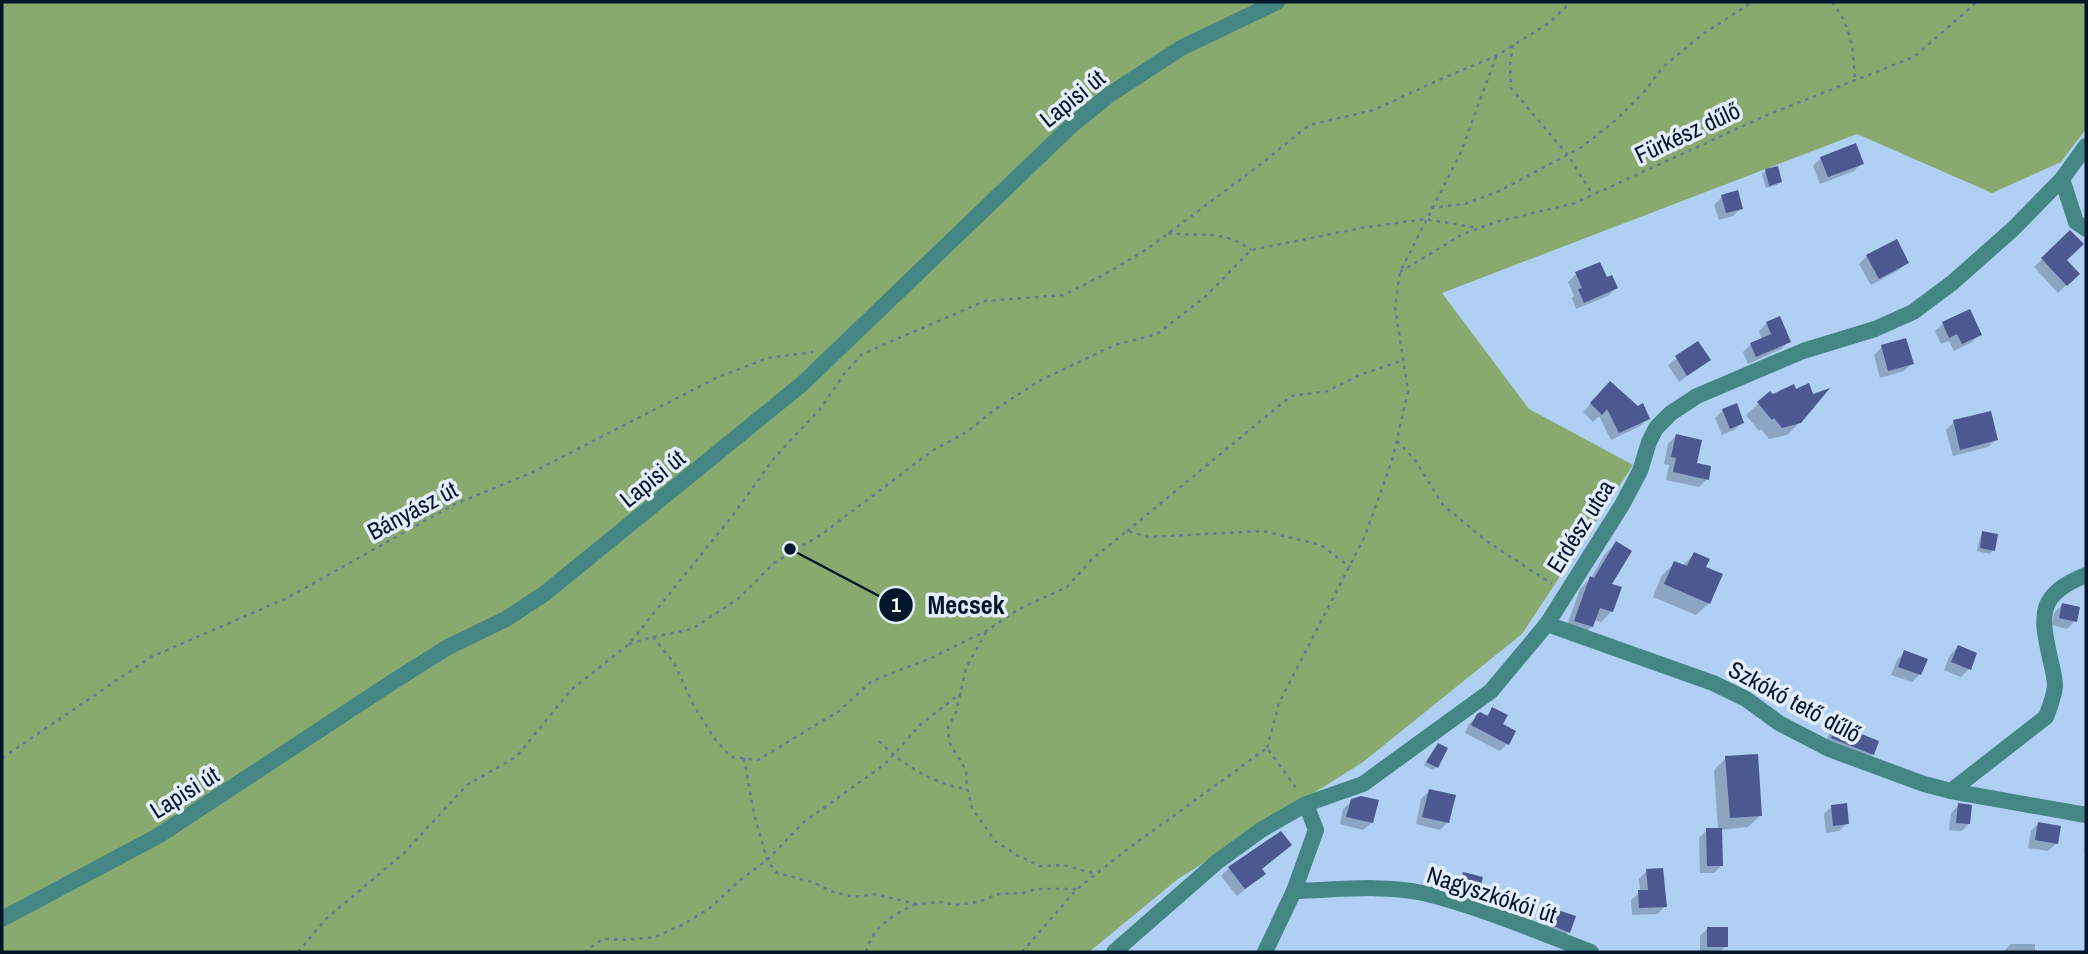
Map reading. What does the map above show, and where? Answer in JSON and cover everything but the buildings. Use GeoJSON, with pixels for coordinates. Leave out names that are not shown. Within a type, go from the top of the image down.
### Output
{"type":"FeatureCollection","features":[{"type":"Feature","properties":{"kind":"street","name":"Lapisi út"},"geometry":{"type":"LineString","coordinates":[[2,919],[158,835],[394,681],[449,647],[506,619],[544,594],[802,384],[1063,134],[1109,95],[1181,48],[1277,2]]}},
{"type":"Feature","properties":{"kind":"street","name":"Erdész utca"},"geometry":{"type":"LineString","coordinates":[[1114,952],[1217,862],[1261,830],[1306,804],[1363,784],[1491,691],[1547,624],[1622,505],[1640,471],[1656,428],[1671,413],[1697,396],[1803,351],[1875,328],[1913,312],[1952,283],[2003,238],[2062,179],[2086,146]]}},
{"type":"Feature","properties":{"kind":"street"},"geometry":{"type":"LineString","coordinates":[[2062,179],[2076,222],[2086,229]]}},
{"type":"Feature","properties":{"kind":"street"},"geometry":{"type":"LineString","coordinates":[[1951,791],[2046,717],[2054,699],[2055,682],[2043,621],[2047,604],[2060,589],[2086,575]]}},
{"type":"Feature","properties":{"kind":"street","name":"Szkókó tető dűlő"},"geometry":{"type":"LineString","coordinates":[[1547,624],[1713,683],[1746,699],[1779,723],[1829,749],[1924,784],[2086,815]]}},
{"type":"Feature","properties":{"kind":"street"},"geometry":{"type":"LineString","coordinates":[[1265,952],[1294,891],[1316,830],[1306,804]]}},
{"type":"Feature","properties":{"kind":"street","name":"Nagyszkókói út"},"geometry":{"type":"LineString","coordinates":[[1294,891],[1388,890],[1422,893],[1510,921],[1591,952]]}},
{"type":"Feature","properties":{"kind":"path"},"geometry":{"type":"LineString","coordinates":[[298,952],[325,920],[405,852],[467,785],[516,757],[571,690],[629,644],[733,515],[775,457],[821,408],[844,374],[862,354],[985,301],[1064,295],[1109,272],[1168,233],[1309,125],[1374,110],[1496,56],[1549,23],[1570,2]]}},
{"type":"Feature","properties":{"kind":"path"},"geometry":{"type":"LineString","coordinates":[[1431,208],[1465,204],[1501,190],[1582,147],[1617,119],[1644,92],[1662,68],[1703,34],[1752,2]]}},
{"type":"Feature","properties":{"kind":"path"},"geometry":{"type":"LineString","coordinates":[[1832,2],[1840,13],[1853,43],[1855,80]]}},
{"type":"Feature","properties":{"kind":"path","name":"Fürkész dűlő"},"geometry":{"type":"LineString","coordinates":[[1400,272],[1462,234],[1496,222],[1575,203],[1699,145],[1913,57],[1977,2]]}},
{"type":"Feature","properties":{"kind":"path"},"geometry":{"type":"LineString","coordinates":[[1513,45],[1511,88],[1567,154],[1593,195]]}},
{"type":"Feature","properties":{"kind":"path"},"geometry":{"type":"LineString","coordinates":[[1022,952],[1077,889],[1267,748],[1279,703],[1364,538],[1392,461],[1408,391],[1395,307],[1400,272],[1460,154],[1496,56]]}},
{"type":"Feature","properties":{"kind":"path"},"geometry":{"type":"LineString","coordinates":[[629,644],[653,636],[692,629],[738,599],[774,563],[822,534],[932,452],[968,431],[994,410],[1041,380],[1115,345],[1157,334],[1206,296],[1251,250],[1336,232],[1425,219],[1478,228]]}},
{"type":"Feature","properties":{"kind":"path"},"geometry":{"type":"LineString","coordinates":[[1168,233],[1219,235],[1238,240],[1251,250]]}},
{"type":"Feature","properties":{"kind":"path","name":"Bányász út"},"geometry":{"type":"LineString","coordinates":[[2,758],[151,657],[287,598],[453,505],[531,473],[718,377],[768,358],[838,351],[862,354]]}},
{"type":"Feature","properties":{"kind":"path"},"geometry":{"type":"LineString","coordinates":[[653,636],[674,663],[713,738],[731,757],[758,760],[839,711],[872,681],[931,658],[986,631],[1018,609],[1067,587],[1091,560],[1291,396],[1327,391],[1362,374],[1403,360]]}},
{"type":"Feature","properties":{"kind":"path"},"geometry":{"type":"LineString","coordinates":[[1397,441],[1415,460],[1443,505],[1485,540],[1564,594]]}},
{"type":"Feature","properties":{"kind":"path"},"geometry":{"type":"LineString","coordinates":[[1127,531],[1148,537],[1263,531],[1321,545],[1350,567]]}},
{"type":"Feature","properties":{"kind":"path"},"geometry":{"type":"LineString","coordinates":[[986,631],[966,668],[957,712],[948,727],[949,742],[966,770],[972,808],[995,841],[1040,866],[1063,865],[1096,874]]}},
{"type":"Feature","properties":{"kind":"path"},"geometry":{"type":"LineString","coordinates":[[584,952],[603,939],[655,937],[710,908],[767,860],[804,822],[886,764],[921,724],[961,693]]}},
{"type":"Feature","properties":{"kind":"path"},"geometry":{"type":"LineString","coordinates":[[879,741],[892,755],[950,787],[967,789]]}},
{"type":"Feature","properties":{"kind":"path"},"geometry":{"type":"LineString","coordinates":[[1267,748],[1306,804]]}},
{"type":"Feature","properties":{"kind":"path"},"geometry":{"type":"LineString","coordinates":[[744,758],[754,814],[767,860],[778,873],[854,897],[875,894],[916,904],[942,902],[956,905],[978,902],[999,894],[1023,893],[1036,889],[1077,889]]}},
{"type":"Feature","properties":{"kind":"path"},"geometry":{"type":"LineString","coordinates":[[866,952],[869,940],[892,915],[916,904]]}},
{"type":"Feature","properties":{"kind":"green space"},"geometry":{"type":"Polygon","coordinates":[[[2,2],[2086,2],[2086,129],[2061,162],[1992,193],[1857,134],[1442,293],[1529,409],[1633,465],[1522,634],[1363,762],[1178,879],[1089,952],[2,952],[2,2]]]}},
{"type":"Feature","properties":{"kind":"place","name":"Mecsek"},"geometry":{"type":"Point","coordinates":[790,549]}}]}
